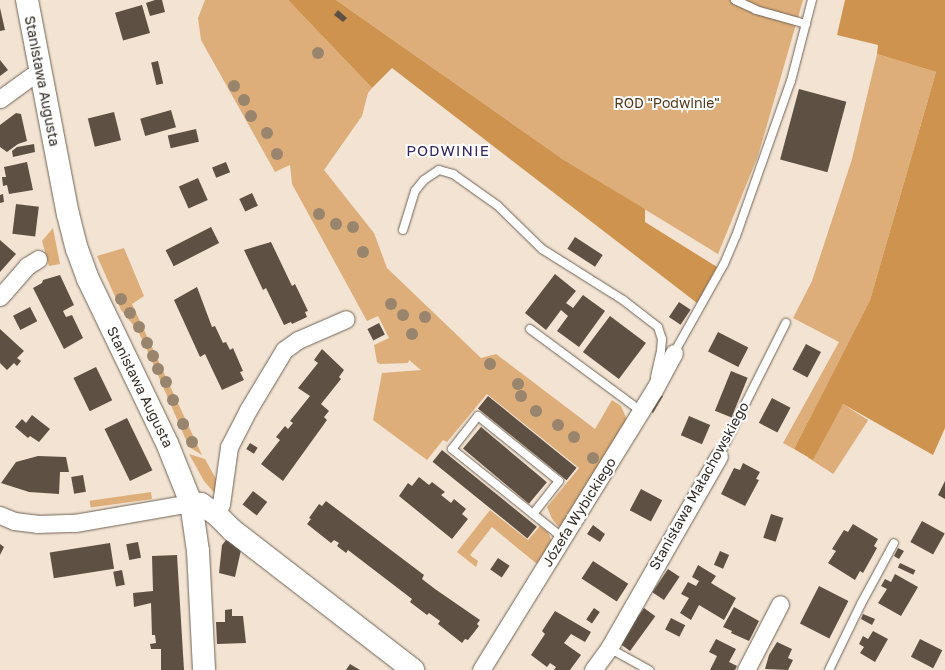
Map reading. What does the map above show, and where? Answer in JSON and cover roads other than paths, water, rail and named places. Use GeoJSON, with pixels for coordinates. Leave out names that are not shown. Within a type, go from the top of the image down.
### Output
{"type":"FeatureCollection","features":[{"type":"Feature","properties":{"kind":"main road","name":"Stanisława Augusta"},"geometry":{"type":"LineString","coordinates":[[27,0],[68,214],[77,249],[95,292],[167,443],[191,503],[198,551],[204,670]]}},
{"type":"Feature","properties":{"kind":"main road"},"geometry":{"type":"LineString","coordinates":[[191,503],[202,504],[216,514],[232,530],[413,670]]}},
{"type":"Feature","properties":{"kind":"main road"},"geometry":{"type":"LineString","coordinates":[[198,551],[207,534],[215,529],[232,530]]}},
{"type":"Feature","properties":{"kind":"street"},"geometry":{"type":"LineString","coordinates":[[0,99],[32,76],[41,74]]}},
{"type":"Feature","properties":{"kind":"street"},"geometry":{"type":"LineString","coordinates":[[0,297],[27,266],[38,259]]}},
{"type":"Feature","properties":{"kind":"street"},"geometry":{"type":"LineString","coordinates":[[216,514],[222,500],[229,447],[248,410],[284,350],[298,340],[346,319]]}},
{"type":"Feature","properties":{"kind":"street","name":"Józefa Wybickiego"},"geometry":{"type":"LineString","coordinates":[[481,670],[641,411],[674,353]]}},
{"type":"Feature","properties":{"kind":"street","name":"Stanisława Małachowskiego"},"geometry":{"type":"LineString","coordinates":[[593,670],[609,648],[719,456]]}},
{"type":"Feature","properties":{"kind":"street"},"geometry":{"type":"LineString","coordinates":[[0,515],[14,521],[37,524],[74,523],[191,503]]}},
{"type":"Feature","properties":{"kind":"street"},"geometry":{"type":"LineString","coordinates":[[746,670],[780,604]]}},
{"type":"Feature","properties":{"kind":"lane"},"geometry":{"type":"LineString","coordinates":[[736,0],[756,10],[806,24]]}},
{"type":"Feature","properties":{"kind":"lane"},"geometry":{"type":"LineString","coordinates":[[674,353],[724,264],[736,236],[791,81],[812,0]]}},
{"type":"Feature","properties":{"kind":"lane"},"geometry":{"type":"LineString","coordinates":[[403,230],[416,191],[424,180],[439,170],[453,174],[471,184],[498,206],[542,249],[623,300],[658,327],[662,339],[661,351],[650,396]]}},
{"type":"Feature","properties":{"kind":"lane","name":"Stanisława Małachowskiego"},"geometry":{"type":"LineString","coordinates":[[719,456],[786,323]]}},
{"type":"Feature","properties":{"kind":"lane"},"geometry":{"type":"LineString","coordinates":[[530,329],[641,411]]}},
{"type":"Feature","properties":{"kind":"lane"},"geometry":{"type":"LineString","coordinates":[[533,514],[559,481],[478,416],[452,449],[533,514],[563,538]]}},
{"type":"Feature","properties":{"kind":"lane"},"geometry":{"type":"LineString","coordinates":[[829,670],[861,604],[894,543]]}},
{"type":"Feature","properties":{"kind":"lane"},"geometry":{"type":"LineString","coordinates":[[609,648],[649,670]]}},
{"type":"Feature","properties":{"kind":"district","name":"PODWINIE"},"geometry":{"type":"Point","coordinates":[448,151]}},
{"type":"Feature","properties":{"kind":"park label","name":"ROD \"Podwinie\""},"geometry":{"type":"Point","coordinates":[667,103]}}]}
